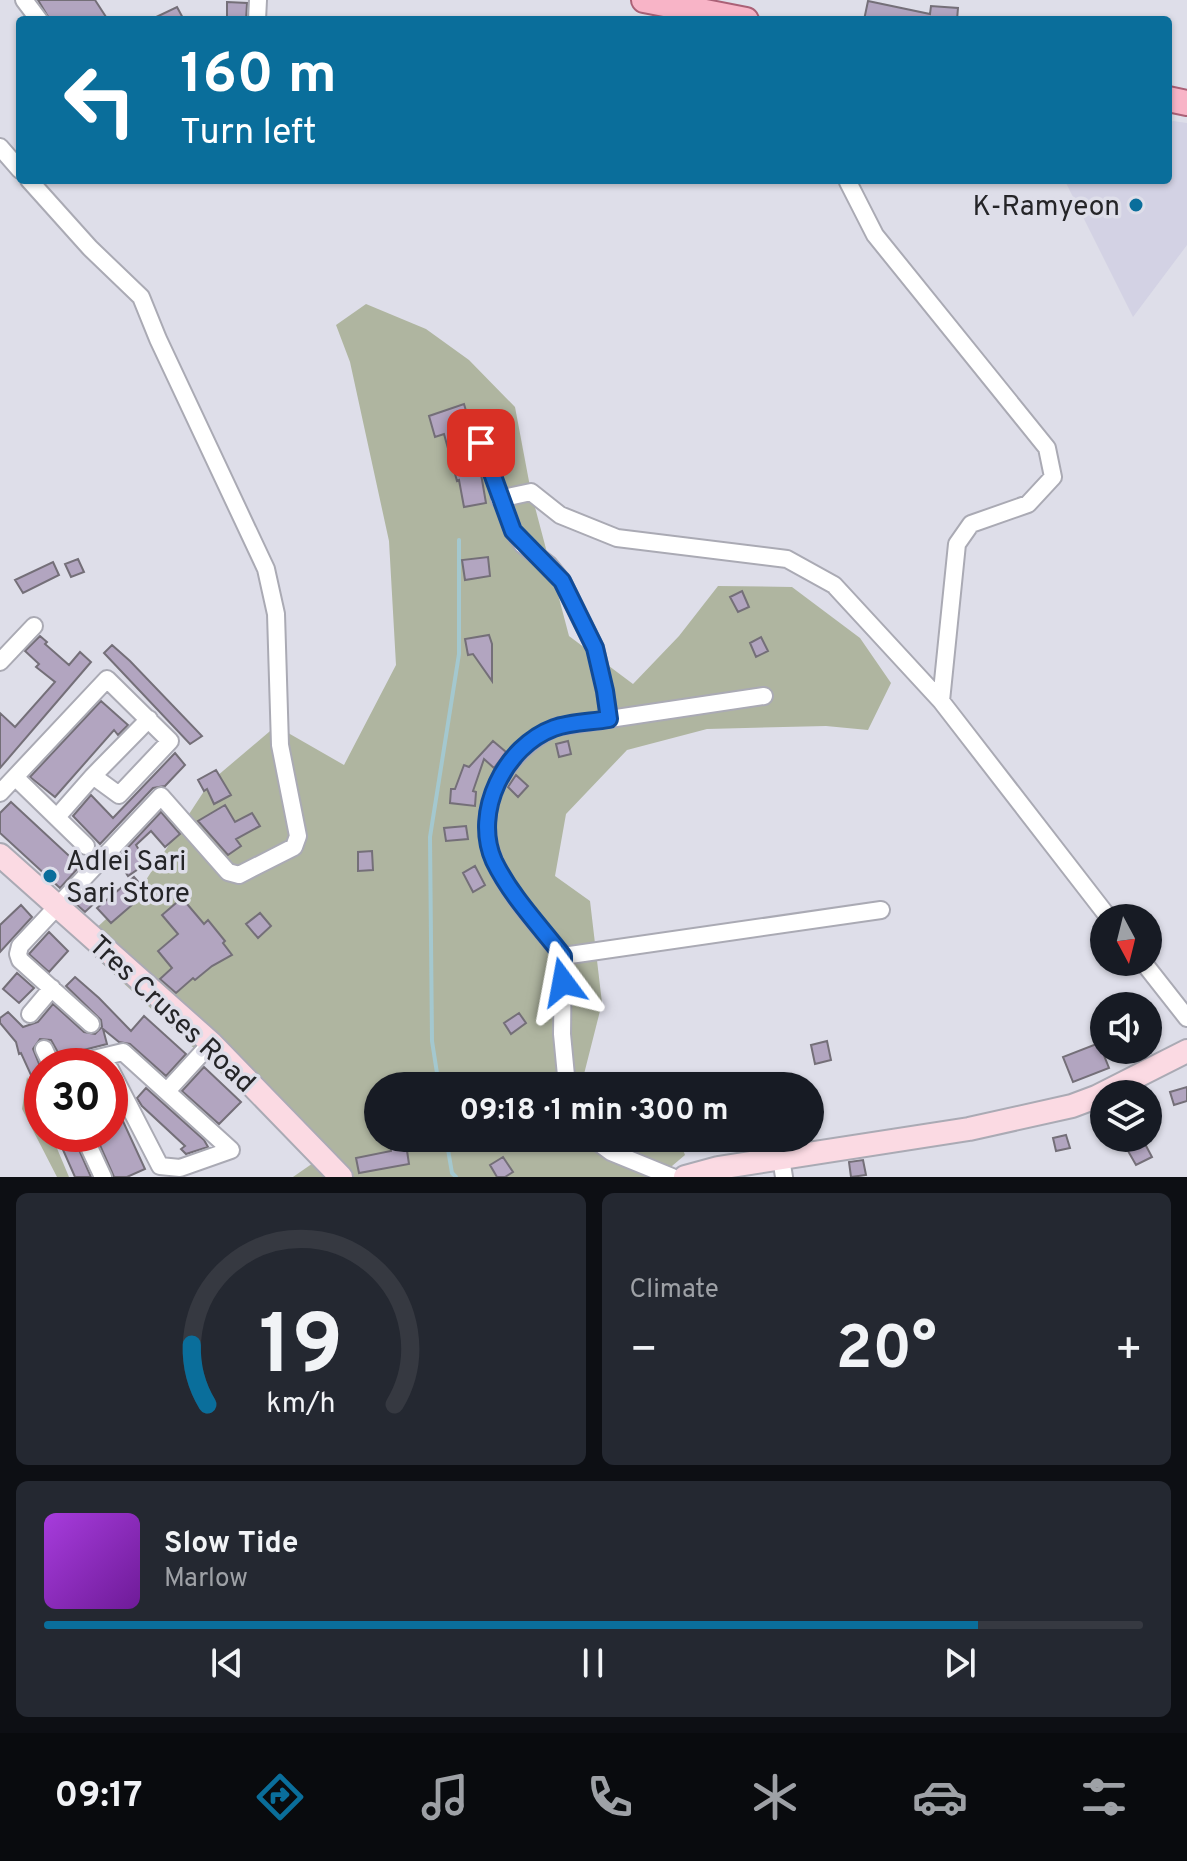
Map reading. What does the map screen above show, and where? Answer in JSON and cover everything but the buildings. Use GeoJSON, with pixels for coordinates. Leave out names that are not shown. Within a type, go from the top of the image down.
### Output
{"type":"FeatureCollection","features":[{"type":"Feature","properties":{"kind":"main road"},"geometry":{"type":"LineString","coordinates":[[644,0],[726,16]]}},
{"type":"Feature","properties":{"kind":"main road","name":"Tres Cruses Road"},"geometry":{"type":"LineString","coordinates":[[0,855],[211,1043],[341,1177]]}},
{"type":"Feature","properties":{"kind":"main road"},"geometry":{"type":"LineString","coordinates":[[685,1177],[697,1172],[782,1168],[1072,1106],[1187,1051]]}},
{"type":"Feature","properties":{"kind":"street"},"geometry":{"type":"LineString","coordinates":[[0,147],[16,165]]}},
{"type":"Feature","properties":{"kind":"street"},"geometry":{"type":"LineString","coordinates":[[33,184],[90,248],[141,297],[170,367],[266,569],[276,614],[280,745],[298,836],[294,847],[239,875],[228,872],[161,796],[20,946],[20,960],[91,1024]]}},
{"type":"Feature","properties":{"kind":"street"},"geometry":{"type":"LineString","coordinates":[[849,184],[875,235],[1047,448],[1053,477],[1028,504],[971,524],[957,544],[941,701]]}},
{"type":"Feature","properties":{"kind":"street"},"geometry":{"type":"LineString","coordinates":[[481,443],[513,531],[562,581],[595,648],[609,719]]}},
{"type":"Feature","properties":{"kind":"street"},"geometry":{"type":"LineString","coordinates":[[499,499],[531,492],[560,515],[617,538],[787,559],[834,585],[941,701],[1098,904]]}},
{"type":"Feature","properties":{"kind":"street"},"geometry":{"type":"LineString","coordinates":[[0,662],[34,626]]}},
{"type":"Feature","properties":{"kind":"street"},"geometry":{"type":"LineString","coordinates":[[0,793],[107,679],[170,741],[119,795],[93,776]]}},
{"type":"Feature","properties":{"kind":"street"},"geometry":{"type":"LineString","coordinates":[[566,1072],[562,1034],[563,956],[514,896],[493,858],[488,829],[491,798],[500,776],[536,737],[556,727],[764,696]]}},
{"type":"Feature","properties":{"kind":"street"},"geometry":{"type":"LineString","coordinates":[[57,817],[149,719]]}},
{"type":"Feature","properties":{"kind":"street"},"geometry":{"type":"LineString","coordinates":[[15,777],[86,846]]}},
{"type":"Feature","properties":{"kind":"street"},"geometry":{"type":"LineString","coordinates":[[563,956],[881,910]]}},
{"type":"Feature","properties":{"kind":"street"},"geometry":{"type":"LineString","coordinates":[[1154,976],[1187,1018]]}},
{"type":"Feature","properties":{"kind":"street"},"geometry":{"type":"LineString","coordinates":[[30,1014],[52,988]]}},
{"type":"Feature","properties":{"kind":"street"},"geometry":{"type":"LineString","coordinates":[[167,1091],[211,1043]]}},
{"type":"Feature","properties":{"kind":"street"},"geometry":{"type":"LineString","coordinates":[[128,1056],[231,1150],[180,1168],[160,1166],[128,1104]]}},
{"type":"Feature","properties":{"kind":"street"},"geometry":{"type":"LineString","coordinates":[[91,1152],[103,1177]]}},
{"type":"Feature","properties":{"kind":"street"},"geometry":{"type":"LineString","coordinates":[[611,1152],[672,1177]]}},
{"type":"Feature","properties":{"kind":"shaded area"},"geometry":{"type":"Polygon","coordinates":[[[1172,122],[1187,123],[1187,245],[1133,317],[1066,184],[1172,184],[1172,122]]]}},
{"type":"Feature","properties":{"kind":"green space"},"geometry":{"type":"Polygon","coordinates":[[[366,304],[426,329],[469,360],[515,407],[531,492],[569,636],[633,684],[679,636],[718,586],[792,587],[860,638],[891,683],[868,730],[826,726],[707,729],[627,750],[566,814],[555,876],[590,901],[602,1003],[585,1072],[364,1072],[364,1152],[684,1152],[685,1155],[659,1177],[293,1177],[316,1161],[80,943],[142,886],[210,782],[276,726],[344,765],[396,665],[389,541],[350,362],[336,325],[366,304]]]}},
{"type":"Feature","properties":{"kind":"green space"},"geometry":{"type":"Polygon","coordinates":[[[44,1152],[59,1152],[69,1177],[57,1177],[44,1152]]]}},
{"type":"Feature","properties":{"kind":"waterway"},"geometry":{"type":"LineString","coordinates":[[437,1072],[432,1041],[430,837],[459,654],[459,540]]}},
{"type":"Feature","properties":{"kind":"waterway"},"geometry":{"type":"LineString","coordinates":[[448,1152],[452,1173],[456,1177]]}},
{"type":"Feature","properties":{"kind":"place","name":"K-Ramyeon"},"geometry":{"type":"Point","coordinates":[1136,205]}},
{"type":"Feature","properties":{"kind":"place","name":"Adlei Sari Sari Store"},"geometry":{"type":"Point","coordinates":[50,876]}},
{"type":"Feature","properties":{"kind":"route"},"geometry":{"type":"LineString","coordinates":[[481,443],[513,531],[523,545],[549,565],[562,581],[595,648],[605,691],[609,719],[556,727],[536,737],[500,776],[491,798],[488,829],[493,858],[514,896],[563,956],[563,982]]}}]}
